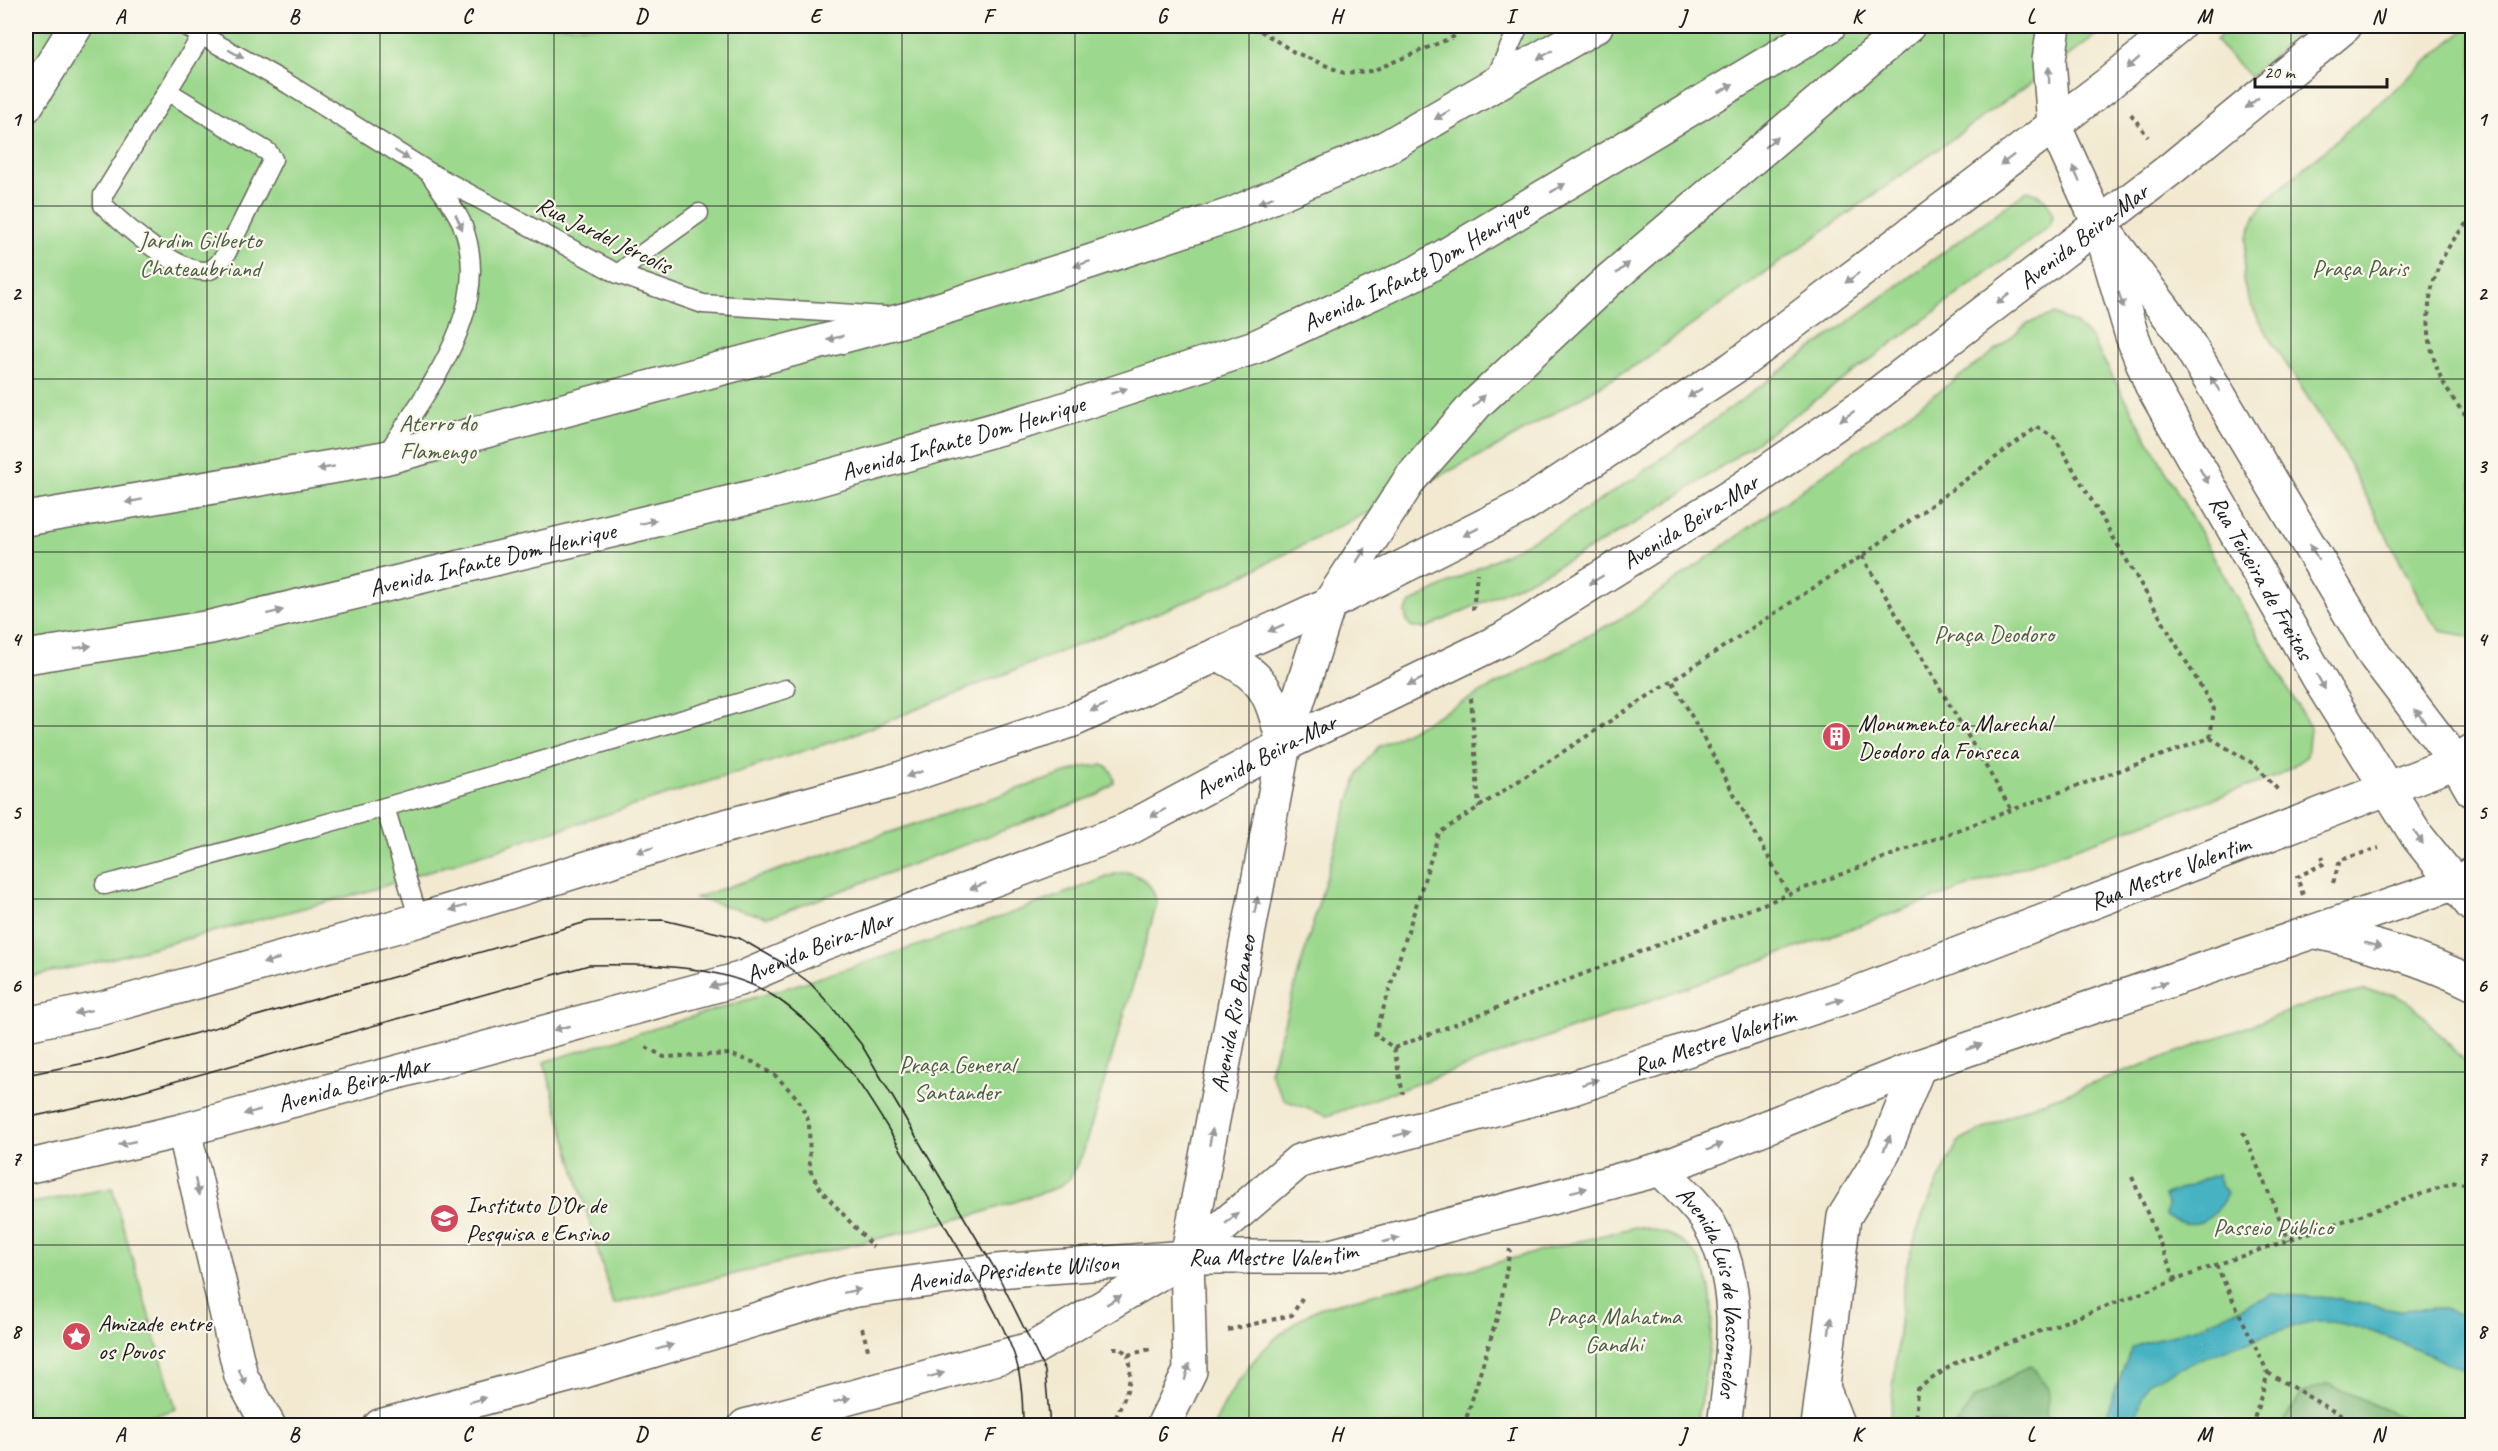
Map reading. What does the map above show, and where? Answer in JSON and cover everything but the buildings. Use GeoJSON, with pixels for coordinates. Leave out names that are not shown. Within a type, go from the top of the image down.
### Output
{"type":"FeatureCollection","features":[{"type":"Feature","properties":{"kind":"main road"},"geometry":{"type":"LineString","coordinates":[[26,106],[76,26]]}},
{"type":"Feature","properties":{"kind":"main road"},"geometry":{"type":"LineString","coordinates":[[26,519],[384,458],[911,318],[1233,214],[1385,148],[1596,26]]}},
{"type":"Feature","properties":{"kind":"main road","name":"Avenida Infante Dom Henrique"},"geometry":{"type":"LineString","coordinates":[[26,657],[211,627],[773,492],[1043,416],[1255,347],[1418,272],[1829,26]]}},
{"type":"Feature","properties":{"kind":"main road","name":"Avenida Rio Branco"},"geometry":{"type":"LineString","coordinates":[[1163,1425],[1190,1371],[1187,1257],[1284,745],[1329,604],[1411,478],[1477,402],[1608,281],[1908,26]]}},
{"type":"Feature","properties":{"kind":"main road"},"geometry":{"type":"LineString","coordinates":[[2054,26],[2049,60],[2054,125]]}},
{"type":"Feature","properties":{"kind":"main road"},"geometry":{"type":"LineString","coordinates":[[26,1024],[103,1008],[419,920],[700,833],[890,782],[1073,720],[1329,604],[1523,506],[1736,366],[2108,84],[2178,26]]}},
{"type":"Feature","properties":{"kind":"main road","name":"Avenida Beira-Mar"},"geometry":{"type":"LineString","coordinates":[[26,1167],[184,1130],[740,979],[819,945],[1126,830],[1284,745],[1503,639],[1725,499],[1856,410],[2172,168],[2345,26]]}},
{"type":"Feature","properties":{"kind":"main road","name":"Rua Teixeira de Freitas"},"geometry":{"type":"LineString","coordinates":[[2054,125],[2099,224],[2132,336],[2151,384],[2325,689],[2386,788],[2416,836],[2466,888]]}},
{"type":"Feature","properties":{"kind":"main road","name":"Rua Teixeira de Freitas"},"geometry":{"type":"LineString","coordinates":[[2099,224],[2182,333],[2375,656],[2467,761],[2472,790]]}},
{"type":"Feature","properties":{"kind":"main road"},"geometry":{"type":"LineString","coordinates":[[1218,654],[1246,668],[1270,695],[1284,745]]}},
{"type":"Feature","properties":{"kind":"main road","name":"Rua Mestre Valentim"},"geometry":{"type":"LineString","coordinates":[[1187,1257],[1299,1161],[1570,1089],[1846,997],[2386,788],[2467,761]]}},
{"type":"Feature","properties":{"kind":"main road","name":"Rua Mestre Valentim"},"geometry":{"type":"LineString","coordinates":[[1187,1257],[1327,1257],[1661,1169],[1919,1066],[2316,932],[2466,888]]}},
{"type":"Feature","properties":{"kind":"main road"},"geometry":{"type":"LineString","coordinates":[[2316,932],[2372,944],[2436,966],[2472,983]]}},
{"type":"Feature","properties":{"kind":"main road"},"geometry":{"type":"LineString","coordinates":[[1818,1425],[1845,1218],[1884,1152],[1919,1066]]}},
{"type":"Feature","properties":{"kind":"main road"},"geometry":{"type":"LineString","coordinates":[[184,1130],[241,1376],[269,1425]]}},
{"type":"Feature","properties":{"kind":"main road","name":"Avenida Luis de Vasconcelos"},"geometry":{"type":"LineString","coordinates":[[1661,1169],[1706,1220],[1729,1269],[1735,1336],[1724,1425]]}},
{"type":"Feature","properties":{"kind":"main road","name":"Avenida Presidente Wilson"},"geometry":{"type":"LineString","coordinates":[[380,1425],[585,1371],[851,1291],[996,1271],[1187,1257]]}},
{"type":"Feature","properties":{"kind":"main road","name":"Avenida Presidente Wilson"},"geometry":{"type":"LineString","coordinates":[[745,1425],[1034,1348],[1187,1257]]}},
{"type":"Feature","properties":{"kind":"lane","name":"Rua Jardel Jércolis"},"geometry":{"type":"LineString","coordinates":[[185,26],[288,84],[429,172],[618,274],[703,304],[911,318]]}},
{"type":"Feature","properties":{"kind":"lane"},"geometry":{"type":"LineString","coordinates":[[1492,86],[1519,26]]}},
{"type":"Feature","properties":{"kind":"lane"},"geometry":{"type":"LineString","coordinates":[[167,91],[267,152],[273,159],[226,254],[216,267],[206,271],[188,267],[158,250],[125,226],[103,205],[103,195],[167,91],[202,35]]}},
{"type":"Feature","properties":{"kind":"lane","name":"Rua Jardel Jércolis"},"geometry":{"type":"LineString","coordinates":[[384,458],[444,363],[468,307],[471,271],[462,225],[429,172]]}},
{"type":"Feature","properties":{"kind":"lane"},"geometry":{"type":"LineString","coordinates":[[618,274],[699,213]]}},
{"type":"Feature","properties":{"kind":"lane"},"geometry":{"type":"LineString","coordinates":[[105,885],[385,807],[786,689]]}},
{"type":"Feature","properties":{"kind":"lane"},"geometry":{"type":"LineString","coordinates":[[385,807],[419,920]]}},
{"type":"Feature","properties":{"kind":"lane"},"geometry":{"type":"LineString","coordinates":[[1824,1369],[1846,1425]]}},
{"type":"Feature","properties":{"kind":"path"},"geometry":{"type":"LineString","coordinates":[[1253,26],[1294,51],[1344,73],[1372,71],[1453,37],[1465,26]]}},
{"type":"Feature","properties":{"kind":"path"},"geometry":{"type":"LineString","coordinates":[[2108,84],[2172,168]]}},
{"type":"Feature","properties":{"kind":"path"},"geometry":{"type":"LineString","coordinates":[[2472,216],[2449,246],[2435,279],[2427,314],[2430,346],[2439,375],[2458,408],[2472,421]]}},
{"type":"Feature","properties":{"kind":"path"},"geometry":{"type":"LineString","coordinates":[[2210,738],[2214,709],[2055,438],[2037,427],[1862,556],[1673,682],[1439,833],[1375,1035],[1394,1048],[2011,808],[2210,738],[2254,764],[2305,819],[2325,863],[2297,877],[2316,932]]}},
{"type":"Feature","properties":{"kind":"path"},"geometry":{"type":"LineString","coordinates":[[1862,556],[2011,808]]}},
{"type":"Feature","properties":{"kind":"path"},"geometry":{"type":"LineString","coordinates":[[1472,620],[1477,573]]}},
{"type":"Feature","properties":{"kind":"path"},"geometry":{"type":"LineString","coordinates":[[1468,657],[1479,807]]}},
{"type":"Feature","properties":{"kind":"path"},"geometry":{"type":"LineString","coordinates":[[1673,682],[1788,893]]}},
{"type":"Feature","properties":{"kind":"path"},"geometry":{"type":"LineString","coordinates":[[2316,932],[2340,860],[2416,836]]}},
{"type":"Feature","properties":{"kind":"path"},"geometry":{"type":"LineString","coordinates":[[618,1013],[644,1046],[664,1058],[729,1054],[753,1062],[777,1077],[798,1099],[809,1122],[810,1170],[821,1190],[908,1283]]}},
{"type":"Feature","properties":{"kind":"path"},"geometry":{"type":"LineString","coordinates":[[2243,1132],[2289,1240]]}},
{"type":"Feature","properties":{"kind":"path"},"geometry":{"type":"LineString","coordinates":[[2132,1177],[2176,1281]]}},
{"type":"Feature","properties":{"kind":"path"},"geometry":{"type":"LineString","coordinates":[[1916,1425],[1917,1389],[1955,1363],[2216,1265],[2456,1182],[2472,1186]]}},
{"type":"Feature","properties":{"kind":"path"},"geometry":{"type":"LineString","coordinates":[[1464,1425],[1500,1308],[1516,1206]]}},
{"type":"Feature","properties":{"kind":"path"},"geometry":{"type":"LineString","coordinates":[[1128,1354],[1292,1315],[1327,1257]]}},
{"type":"Feature","properties":{"kind":"path"},"geometry":{"type":"LineString","coordinates":[[2216,1265],[2268,1373],[2359,1425]]}},
{"type":"Feature","properties":{"kind":"path"},"geometry":{"type":"LineString","coordinates":[[1110,1348],[1120,1348],[1128,1354],[1132,1368],[1131,1380],[1112,1425]]}},
{"type":"Feature","properties":{"kind":"path"},"geometry":{"type":"LineString","coordinates":[[2252,1425],[2268,1373]]}},
{"type":"Feature","properties":{"kind":"green space","name":"Aterro do Flamengo"},"geometry":{"type":"Polygon","coordinates":[[[26,26],[2110,26],[1639,363],[1495,448],[1210,592],[847,737],[365,892],[94,963],[26,977],[26,26]]]}},
{"type":"Feature","properties":{"kind":"green space"},"geometry":{"type":"Polygon","coordinates":[[[2233,26],[2307,26],[2250,77],[2215,40],[2233,26]]]}},
{"type":"Feature","properties":{"kind":"green space","name":"Praça Paris"},"geometry":{"type":"Polygon","coordinates":[[[2468,26],[2472,26],[2472,637],[2441,631],[2430,619],[2343,452],[2261,325],[2248,298],[2243,281],[2246,240],[2256,215],[2267,200],[2468,26]]]}},
{"type":"Feature","properties":{"kind":"green space"},"geometry":{"type":"Polygon","coordinates":[[[2027,191],[2037,194],[2048,203],[2053,217],[2049,227],[1759,441],[1631,525],[1516,587],[1426,628],[1413,628],[1407,622],[1405,612],[1412,602],[1561,525],[1635,478],[2027,191]]]}},
{"type":"Feature","properties":{"kind":"green space","name":"Praça Deodoro"},"geometry":{"type":"Polygon","coordinates":[[[2054,314],[2076,324],[2091,338],[2310,728],[2307,756],[2280,775],[1327,1116],[1284,1100],[1270,1072],[1341,826],[1359,772],[1378,747],[1629,614],[1992,353],[2028,323],[2054,314]]]}},
{"type":"Feature","properties":{"kind":"green space"},"geometry":{"type":"Polygon","coordinates":[[[1102,765],[1111,771],[1114,783],[1098,795],[776,915],[766,917],[695,898],[1084,767],[1102,765]]]}},
{"type":"Feature","properties":{"kind":"green space","name":"Praça General Santander"},"geometry":{"type":"Polygon","coordinates":[[[1127,872],[1147,883],[1157,904],[1083,1153],[1070,1178],[1059,1187],[978,1214],[613,1304],[544,1062],[903,950],[1115,874],[1127,872]]]}},
{"type":"Feature","properties":{"kind":"green space","name":"Passeio Público"},"geometry":{"type":"Polygon","coordinates":[[[2363,991],[2392,994],[2412,1004],[2472,1069],[2472,1425],[1889,1426],[1906,1267],[1923,1213],[1958,1142],[2021,1110],[2311,1003],[2363,991]]]}},
{"type":"Feature","properties":{"kind":"green space"},"geometry":{"type":"Polygon","coordinates":[[[112,1188],[176,1409],[122,1425],[26,1425],[26,1204],[112,1188]]]}},
{"type":"Feature","properties":{"kind":"green space","name":"Praça Mahatma Gandhi"},"geometry":{"type":"Polygon","coordinates":[[[1635,1227],[1670,1235],[1693,1251],[1706,1274],[1711,1302],[1711,1333],[1697,1425],[1214,1425],[1233,1389],[1256,1358],[1284,1331],[1319,1308],[1635,1227]]]}},
{"type":"Feature","properties":{"kind":"green space"},"geometry":{"type":"Polygon","coordinates":[[[2031,1365],[2049,1389],[2046,1415],[2059,1425],[1956,1425],[1975,1398],[2031,1365]]]}},
{"type":"Feature","properties":{"kind":"green space"},"geometry":{"type":"Polygon","coordinates":[[[2328,1384],[2419,1425],[2281,1425],[2301,1394],[2328,1384]]]}},
{"type":"Feature","properties":{"kind":"water"},"geometry":{"type":"Polygon","coordinates":[[[2217,1174],[2221,1187],[2227,1194],[2209,1217],[2202,1222],[2186,1223],[2166,1216],[2168,1206],[2164,1196],[2217,1174]]]}},
{"type":"Feature","properties":{"kind":"water"},"geometry":{"type":"Polygon","coordinates":[[[2271,1294],[2330,1298],[2399,1310],[2439,1308],[2472,1317],[2472,1374],[2383,1335],[2345,1324],[2325,1321],[2311,1322],[2237,1346],[2147,1383],[2133,1425],[2102,1425],[2132,1347],[2200,1326],[2271,1294]]]}},
{"type":"Feature","properties":{"kind":"tram line"},"geometry":{"type":"LineString","coordinates":[[26,1075],[105,1059],[590,921],[663,920],[739,938],[781,962],[810,983],[861,1044],[996,1271],[1045,1371],[1050,1426]]}},
{"type":"Feature","properties":{"kind":"tram line"},"geometry":{"type":"LineString","coordinates":[[26,1118],[109,1100],[589,965],[685,968],[733,978],[775,997],[802,1018],[848,1069],[888,1127],[990,1302],[1007,1337],[1019,1371],[1023,1426]]}},
{"type":"Feature","properties":{"kind":"place","name":"Monumento a Marechal Deodoro da Fonseca"},"geometry":{"type":"Point","coordinates":[1837,737]}},
{"type":"Feature","properties":{"kind":"place","name":"Instituto D’Or de Pesquisa e Ensino"},"geometry":{"type":"Point","coordinates":[445,1219]}},
{"type":"Feature","properties":{"kind":"place","name":"Amizade entre os Povos"},"geometry":{"type":"Point","coordinates":[77,1337]}},
{"type":"Feature","properties":{"kind":"park label","name":"Jardim Gilberto Chateaubriand"},"geometry":{"type":"Point","coordinates":[200,254]}}]}
